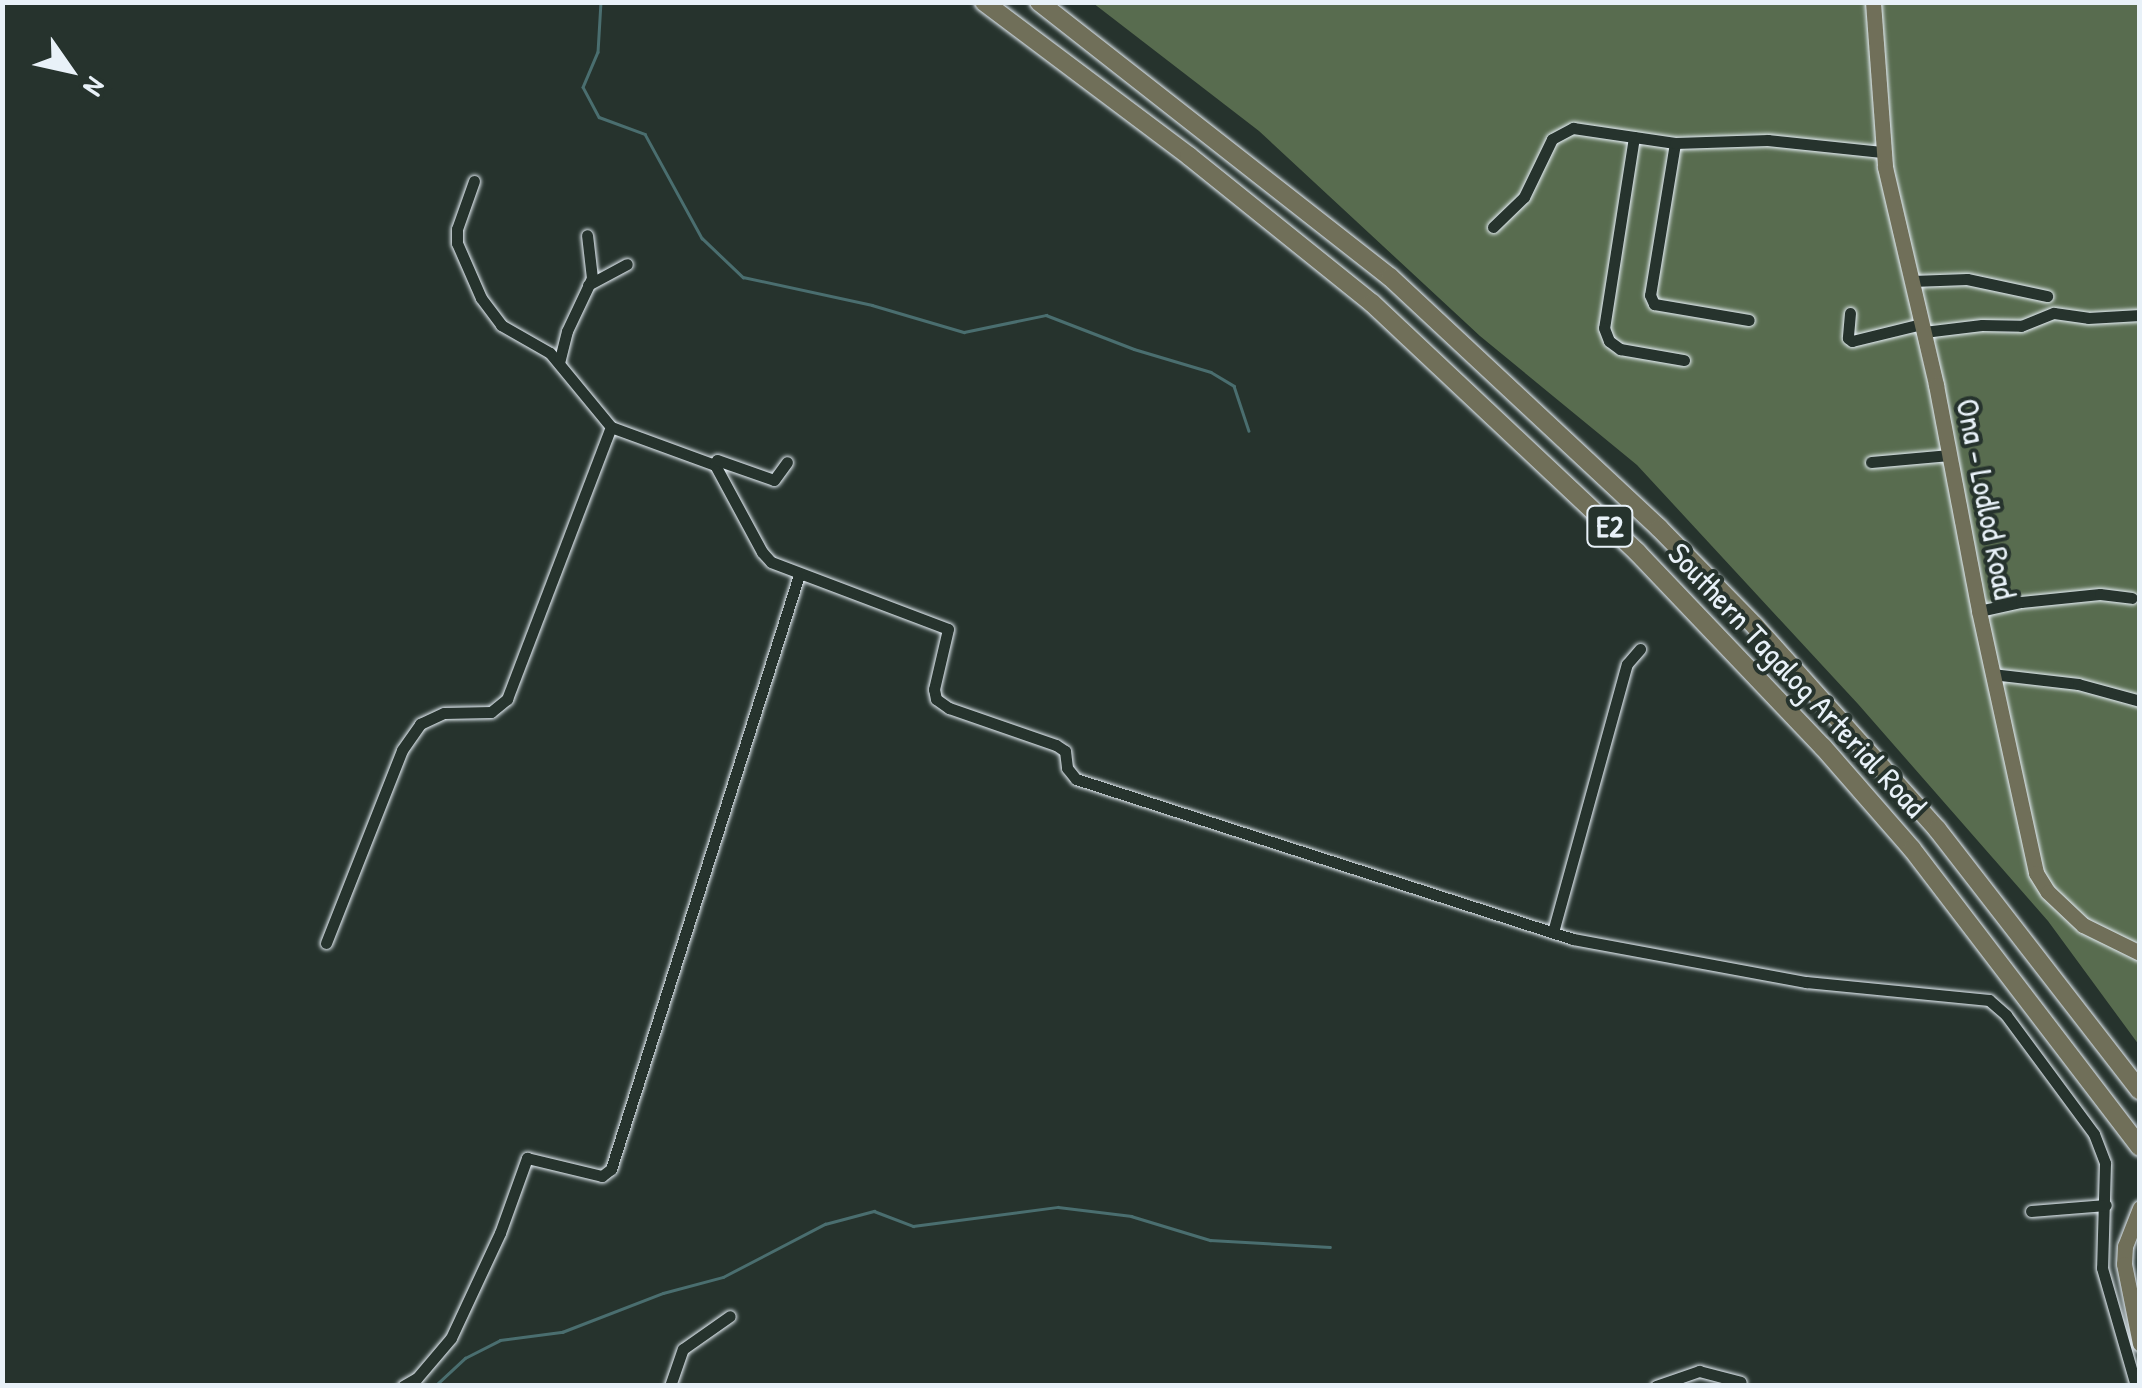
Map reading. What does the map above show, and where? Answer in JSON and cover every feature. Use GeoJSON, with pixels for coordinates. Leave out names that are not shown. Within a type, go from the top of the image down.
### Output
{"type":"FeatureCollection","features":[{"type":"Feature","properties":{"kind":"highway","name":"Southern Tagalog Arterial Road"},"geometry":{"type":"LineString","coordinates":[[984,2],[1189,156],[1372,303],[1625,540],[1823,747],[1912,849],[2140,1146]]}},
{"type":"Feature","properties":{"kind":"highway","name":"Southern Tagalog Arterial Road"},"geometry":{"type":"LineString","coordinates":[[1039,2],[1390,278],[1659,528],[1768,640],[1937,828],[2140,1091]]}},
{"type":"Feature","properties":{"kind":"main road","name":"Ona - Lodlod Road"},"geometry":{"type":"LineString","coordinates":[[1873,2],[1883,152],[2036,873],[2048,892],[2083,925],[2140,952]]}},
{"type":"Feature","properties":{"kind":"main road"},"geometry":{"type":"LineString","coordinates":[[2140,1208],[2125,1246],[2124,1264],[2140,1343]]}},
{"type":"Feature","properties":{"kind":"street"},"geometry":{"type":"LineString","coordinates":[[1493,227],[1518,206],[1552,139],[1573,128],[1675,142],[1768,140],[1883,152]]}},
{"type":"Feature","properties":{"kind":"street"},"geometry":{"type":"LineString","coordinates":[[1634,137],[1604,328],[1609,341],[1620,349],[1684,360]]}},
{"type":"Feature","properties":{"kind":"street"},"geometry":{"type":"LineString","coordinates":[[1675,142],[1650,294],[1654,304],[1749,320]]}},
{"type":"Feature","properties":{"kind":"street"},"geometry":{"type":"LineString","coordinates":[[474,180],[457,229],[457,243],[481,298],[501,325],[559,362],[611,427],[715,465],[762,552],[799,574],[948,629],[934,688],[936,699],[949,708],[1056,745],[1064,751],[1068,768],[1076,779],[1553,932],[1806,982],[1989,1000],[2006,1015],[2094,1134],[2104,1163],[2102,1268],[2136,1386]]}},
{"type":"Feature","properties":{"kind":"street"},"geometry":{"type":"LineString","coordinates":[[559,362],[567,331],[594,269],[587,235]]}},
{"type":"Feature","properties":{"kind":"street"},"geometry":{"type":"LineString","coordinates":[[588,286],[627,264]]}},
{"type":"Feature","properties":{"kind":"street"},"geometry":{"type":"LineString","coordinates":[[1912,281],[1967,279],[2046,296]]}},
{"type":"Feature","properties":{"kind":"street"},"geometry":{"type":"LineString","coordinates":[[1850,313],[1848,338],[1852,341],[1923,328],[2021,326],[2054,313],[2088,318],[2140,316]]}},
{"type":"Feature","properties":{"kind":"street"},"geometry":{"type":"LineString","coordinates":[[326,943],[402,750],[420,724],[444,713],[491,712],[507,699],[611,427]]}},
{"type":"Feature","properties":{"kind":"street"},"geometry":{"type":"LineString","coordinates":[[1870,462],[1950,455]]}},
{"type":"Feature","properties":{"kind":"street"},"geometry":{"type":"LineString","coordinates":[[715,465],[717,460],[774,480],[786,462]]}},
{"type":"Feature","properties":{"kind":"street"},"geometry":{"type":"LineString","coordinates":[[403,1386],[417,1378],[451,1338],[500,1233],[527,1158],[602,1176],[612,1169],[799,574]]}},
{"type":"Feature","properties":{"kind":"street"},"geometry":{"type":"LineString","coordinates":[[1979,611],[2021,602],[2100,594],[2132,598]]}},
{"type":"Feature","properties":{"kind":"street"},"geometry":{"type":"LineString","coordinates":[[1553,932],[1627,664],[1640,649]]}},
{"type":"Feature","properties":{"kind":"street"},"geometry":{"type":"LineString","coordinates":[[1992,674],[2078,684],[2140,701]]}},
{"type":"Feature","properties":{"kind":"street"},"geometry":{"type":"LineString","coordinates":[[2032,1211],[2106,1205]]}},
{"type":"Feature","properties":{"kind":"street"},"geometry":{"type":"LineString","coordinates":[[670,1386],[682,1349],[730,1316]]}},
{"type":"Feature","properties":{"kind":"street"},"geometry":{"type":"LineString","coordinates":[[1656,1386],[1698,1371],[1741,1382]]}},
{"type":"Feature","properties":{"kind":"green space"},"geometry":{"type":"Polygon","coordinates":[[[1093,3],[2139,3],[2139,1045],[2048,921],[1858,704],[1637,465],[1480,336],[1259,131],[1093,3]]]}},
{"type":"Feature","properties":{"kind":"waterway"},"geometry":{"type":"LineString","coordinates":[[601,2],[598,52],[583,87],[599,117],[645,134],[702,238],[743,277],[872,305],[964,332],[1046,315],[1134,349],[1211,372],[1234,386],[1249,431]]}},
{"type":"Feature","properties":{"kind":"waterway"},"geometry":{"type":"LineString","coordinates":[[435,1386],[465,1358],[500,1340],[562,1332],[663,1293],[723,1277],[825,1224],[874,1211],[913,1226],[1058,1207],[1131,1216],[1210,1240],[1330,1247]]}}]}
